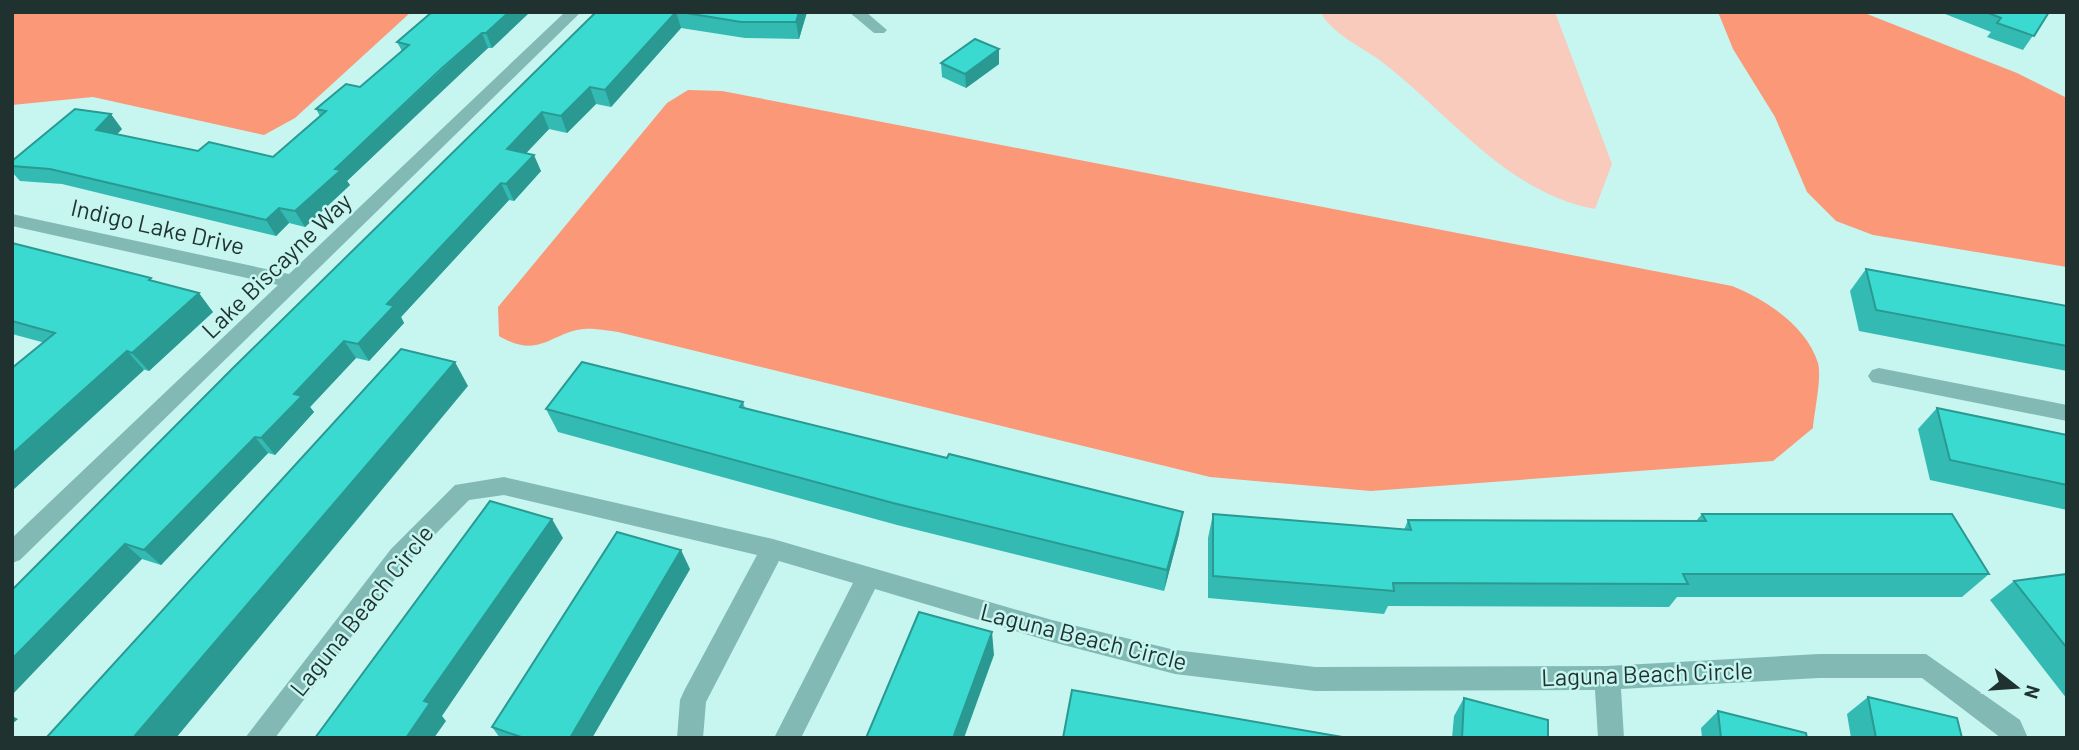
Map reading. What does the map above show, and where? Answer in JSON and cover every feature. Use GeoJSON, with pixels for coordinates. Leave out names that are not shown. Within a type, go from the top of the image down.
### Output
{"type":"FeatureCollection","features":[{"type":"Feature","properties":{"kind":"street","name":"Lake Biscayne Way"},"geometry":{"type":"LineString","coordinates":[[12,553],[574,12]]}},
{"type":"Feature","properties":{"kind":"street"},"geometry":{"type":"LineString","coordinates":[[856,12],[879,30]]}},
{"type":"Feature","properties":{"kind":"street","name":"Indigo Lake Drive"},"geometry":{"type":"LineString","coordinates":[[12,220],[293,282]]}},
{"type":"Feature","properties":{"kind":"street"},"geometry":{"type":"LineString","coordinates":[[1879,376],[2067,413]]}},
{"type":"Feature","properties":{"kind":"street","name":"Laguna Beach Circle"},"geometry":{"type":"LineString","coordinates":[[258,738],[399,556],[463,492],[504,486],[773,550],[1052,631],[1175,662],[1315,679],[1607,678],[1819,666],[1926,666],[2011,729],[2014,738]]}},
{"type":"Feature","properties":{"kind":"street"},"geometry":{"type":"LineString","coordinates":[[690,738],[693,700],[773,550]]}},
{"type":"Feature","properties":{"kind":"street"},"geometry":{"type":"LineString","coordinates":[[787,738],[868,578]]}},
{"type":"Feature","properties":{"kind":"street"},"geometry":{"type":"LineString","coordinates":[[1607,678],[1611,738]]}},
{"type":"Feature","properties":{"kind":"shaded area"},"geometry":{"type":"Polygon","coordinates":[[[12,12],[411,12],[295,118],[264,135],[93,97],[12,105],[12,12]]]}},
{"type":"Feature","properties":{"kind":"shaded area"},"geometry":{"type":"Polygon","coordinates":[[[1320,12],[1555,12],[1612,164],[1595,209],[1564,200],[1535,187],[1508,170],[1386,65],[1334,29],[1320,12]]]}},
{"type":"Feature","properties":{"kind":"shaded area"},"geometry":{"type":"Polygon","coordinates":[[[1718,12],[1862,12],[2017,73],[2067,98],[2067,267],[1873,235],[1836,221],[1807,192],[1775,117],[1733,49],[1718,12]]]}},
{"type":"Feature","properties":{"kind":"shaded area"},"geometry":{"type":"Polygon","coordinates":[[[688,90],[722,91],[1732,286],[1783,315],[1812,349],[1819,369],[1813,428],[1773,461],[1371,491],[1210,477],[618,332],[584,329],[535,345],[513,343],[499,336],[498,307],[667,103],[688,90]]]}},
{"type":"Feature","properties":{"kind":"building"},"geometry":{"type":"Polygon","coordinates":[[[432,12],[509,12],[441,69],[335,169],[341,170],[295,211],[279,208],[266,220],[50,169],[12,166],[12,161],[75,109],[111,114],[96,130],[198,151],[209,142],[273,157],[326,111],[316,109],[346,84],[360,87],[409,45],[397,42],[432,12]]]}},
{"type":"Feature","properties":{"kind":"building"},"geometry":{"type":"Polygon","coordinates":[[[596,12],[676,12],[605,90],[590,87],[561,116],[542,112],[507,149],[534,155],[506,184],[501,183],[387,304],[394,306],[358,344],[344,341],[294,394],[302,396],[261,438],[255,437],[144,550],[125,544],[12,659],[12,590],[233,368],[596,12]]]}},
{"type":"Feature","properties":{"kind":"building"},"geometry":{"type":"Polygon","coordinates":[[[680,12],[799,12],[796,22],[741,22],[680,12]]]}},
{"type":"Feature","properties":{"kind":"building"},"geometry":{"type":"Polygon","coordinates":[[[1986,12],[2049,12],[2034,36],[1997,23],[2001,18],[1986,12]]]}},
{"type":"Feature","properties":{"kind":"building"},"geometry":{"type":"Polygon","coordinates":[[[975,39],[999,49],[965,74],[941,63],[975,39]]]}},
{"type":"Feature","properties":{"kind":"building"},"geometry":{"type":"Polygon","coordinates":[[[12,243],[199,293],[132,353],[127,351],[12,454],[12,368],[55,333],[12,321],[12,243]]]}},
{"type":"Feature","properties":{"kind":"building"},"geometry":{"type":"Polygon","coordinates":[[[1866,269],[2067,306],[2067,346],[1876,310],[1866,269]]]}},
{"type":"Feature","properties":{"kind":"building"},"geometry":{"type":"Polygon","coordinates":[[[401,349],[455,362],[133,738],[46,738],[401,349]]]}},
{"type":"Feature","properties":{"kind":"building"},"geometry":{"type":"Polygon","coordinates":[[[582,362],[743,402],[740,407],[947,458],[949,454],[1183,512],[1167,570],[893,503],[546,409],[582,362]]]}},
{"type":"Feature","properties":{"kind":"building"},"geometry":{"type":"Polygon","coordinates":[[[1937,408],[2067,435],[2067,485],[1950,460],[1937,408]]]}},
{"type":"Feature","properties":{"kind":"building"},"geometry":{"type":"Polygon","coordinates":[[[490,501],[552,519],[424,701],[430,703],[406,738],[315,738],[490,501]]]}},
{"type":"Feature","properties":{"kind":"building"},"geometry":{"type":"Polygon","coordinates":[[[1213,514],[1411,530],[1408,520],[1706,521],[1702,514],[1952,514],[1989,574],[1683,574],[1688,584],[1393,583],[1394,591],[1213,576],[1213,514]]]}},
{"type":"Feature","properties":{"kind":"building"},"geometry":{"type":"Polygon","coordinates":[[[617,532],[681,550],[570,738],[524,738],[492,727],[617,532]]]}},
{"type":"Feature","properties":{"kind":"building"},"geometry":{"type":"Polygon","coordinates":[[[2067,574],[2067,648],[2014,581],[2067,574]]]}},
{"type":"Feature","properties":{"kind":"building"},"geometry":{"type":"Polygon","coordinates":[[[919,612],[992,632],[953,738],[866,738],[919,612]]]}},
{"type":"Feature","properties":{"kind":"building"},"geometry":{"type":"Polygon","coordinates":[[[1072,690],[1348,738],[1063,738],[1072,690]]]}},
{"type":"Feature","properties":{"kind":"building"},"geometry":{"type":"Polygon","coordinates":[[[1868,697],[1957,718],[1962,738],[1876,738],[1868,697]]]}},
{"type":"Feature","properties":{"kind":"building"},"geometry":{"type":"Polygon","coordinates":[[[1464,698],[1548,720],[1548,738],[1462,738],[1464,698]]]}},
{"type":"Feature","properties":{"kind":"building"},"geometry":{"type":"Polygon","coordinates":[[[1718,711],[1806,733],[1807,738],[1721,738],[1718,711]]]}}]}
